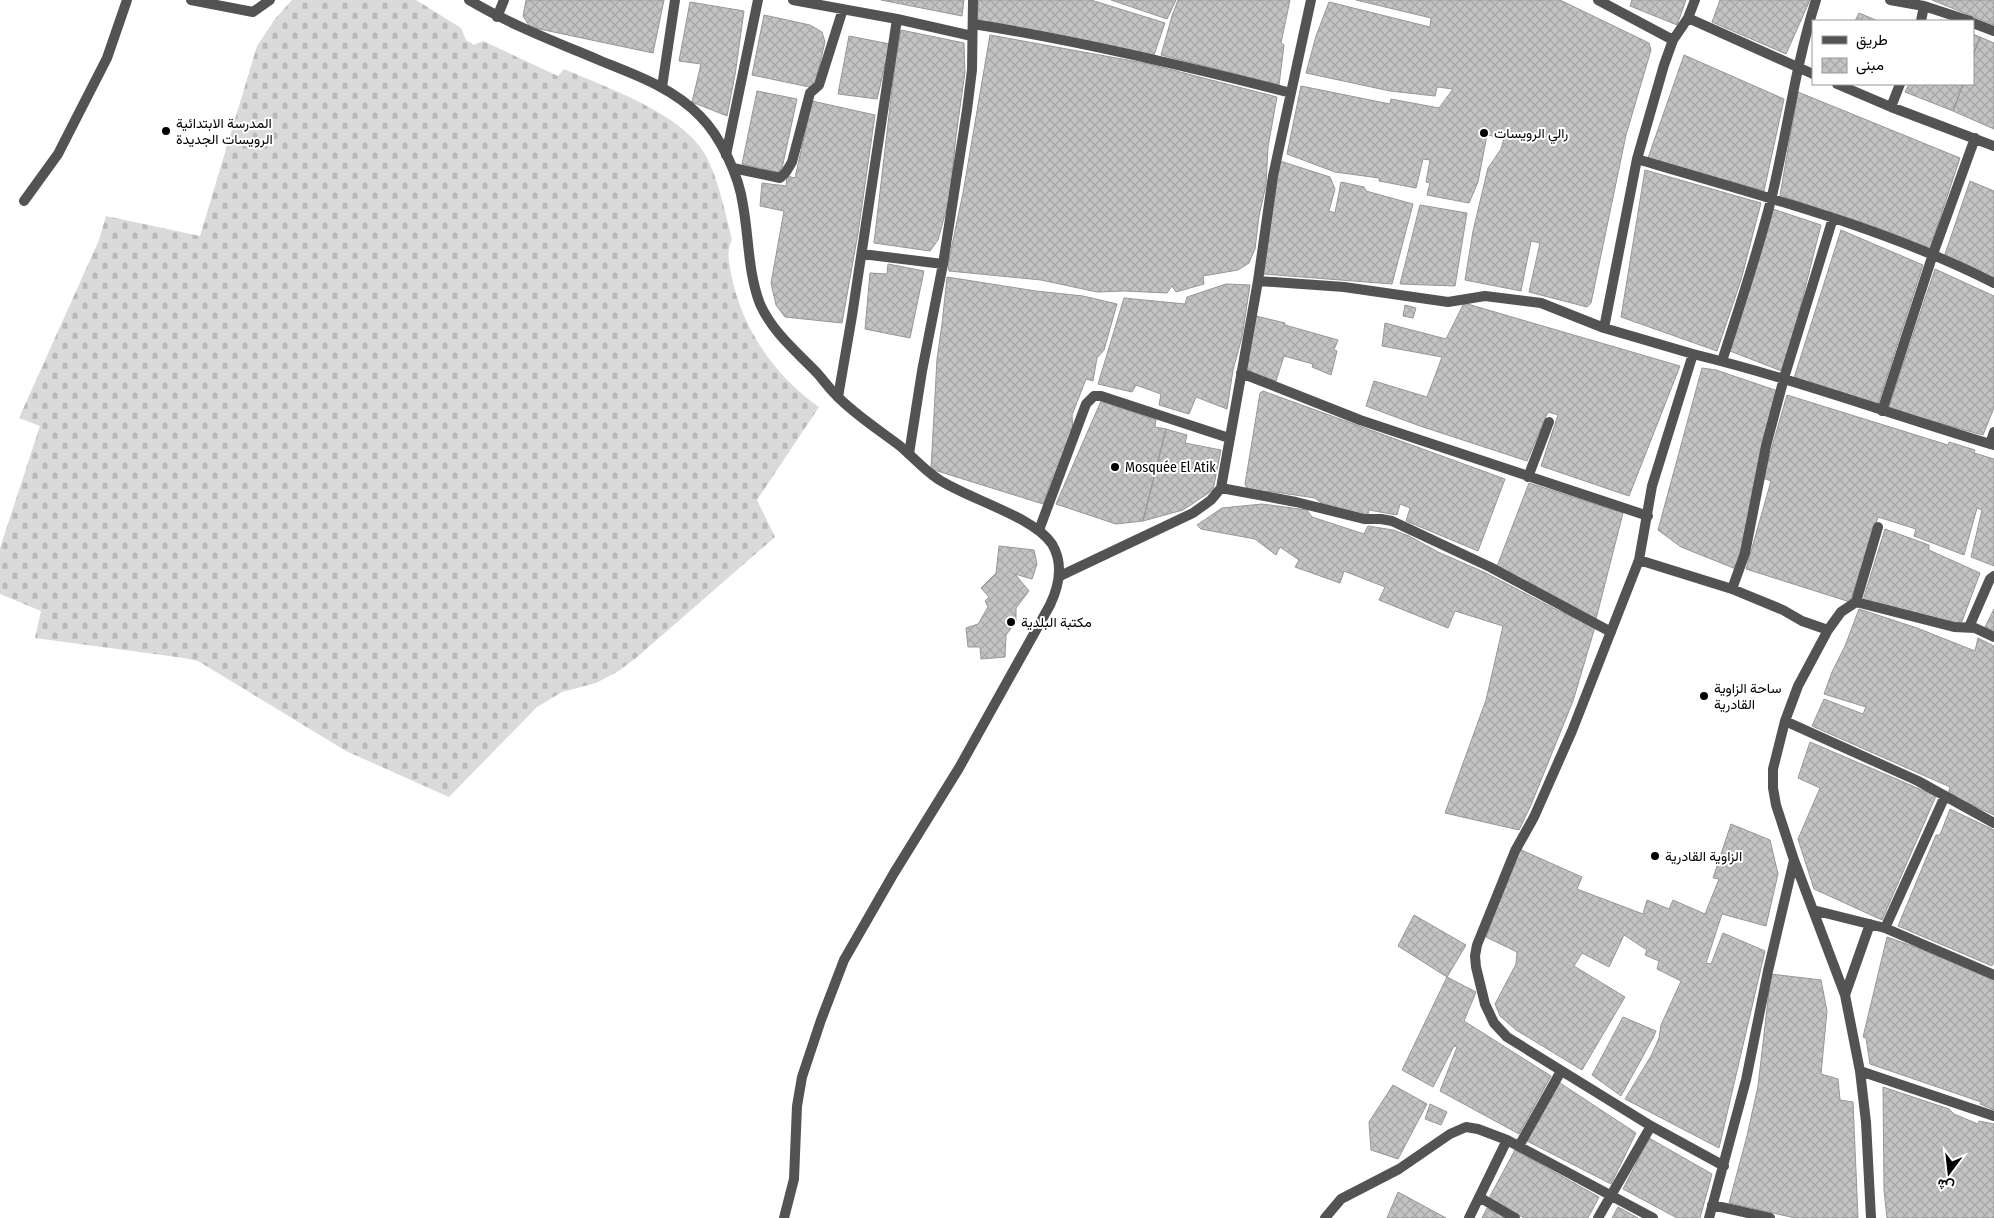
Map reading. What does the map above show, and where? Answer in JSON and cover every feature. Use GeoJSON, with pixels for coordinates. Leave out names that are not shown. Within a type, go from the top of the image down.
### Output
{"type":"FeatureCollection","features":[{"type":"Feature","properties":{"kind":"street"},"geometry":{"type":"LineString","coordinates":[[24,201],[58,154],[107,58],[127,0]]}},
{"type":"Feature","properties":{"kind":"street"},"geometry":{"type":"LineString","coordinates":[[191,0],[253,12],[270,0]]}},
{"type":"Feature","properties":{"kind":"street"},"geometry":{"type":"LineString","coordinates":[[469,0],[497,17],[662,87],[700,116],[713,132],[733,168],[743,203],[755,289],[770,323],[787,344],[838,397],[910,454],[936,478],[995,506],[1039,530],[1051,543],[1056,553],[1060,576],[1058,589],[1050,605],[959,768],[894,873],[844,960],[802,1077],[797,1106],[794,1179],[784,1218]]}},
{"type":"Feature","properties":{"kind":"street"},"geometry":{"type":"LineString","coordinates":[[497,17],[504,0]]}},
{"type":"Feature","properties":{"kind":"street"},"geometry":{"type":"LineString","coordinates":[[662,87],[674,0]]}},
{"type":"Feature","properties":{"kind":"street"},"geometry":{"type":"LineString","coordinates":[[726,155],[758,0]]}},
{"type":"Feature","properties":{"kind":"street"},"geometry":{"type":"LineString","coordinates":[[794,0],[896,19],[972,36]]}},
{"type":"Feature","properties":{"kind":"street"},"geometry":{"type":"LineString","coordinates":[[910,454],[922,371],[943,264],[967,110],[972,70],[973,0]]}},
{"type":"Feature","properties":{"kind":"street"},"geometry":{"type":"LineString","coordinates":[[1060,576],[1194,513],[1211,500],[1221,488],[1258,281],[1273,176],[1311,0]]}},
{"type":"Feature","properties":{"kind":"street"},"geometry":{"type":"LineString","coordinates":[[1598,0],[1673,40]]}},
{"type":"Feature","properties":{"kind":"street"},"geometry":{"type":"LineString","coordinates":[[1604,328],[1637,159],[1673,40],[1688,18],[1696,0]]}},
{"type":"Feature","properties":{"kind":"street"},"geometry":{"type":"LineString","coordinates":[[1722,361],[1753,264],[1771,199],[1797,67],[1816,0]]}},
{"type":"Feature","properties":{"kind":"street"},"geometry":{"type":"LineString","coordinates":[[1893,0],[1924,6],[1965,20]]}},
{"type":"Feature","properties":{"kind":"street"},"geometry":{"type":"LineString","coordinates":[[1921,20],[1924,6]]}},
{"type":"Feature","properties":{"kind":"street"},"geometry":{"type":"LineString","coordinates":[[733,168],[780,178],[789,168],[810,93],[819,85],[842,9]]}},
{"type":"Feature","properties":{"kind":"street"},"geometry":{"type":"LineString","coordinates":[[1688,18],[1812,74]]}},
{"type":"Feature","properties":{"kind":"street"},"geometry":{"type":"LineString","coordinates":[[838,397],[862,254],[896,19]]}},
{"type":"Feature","properties":{"kind":"street"},"geometry":{"type":"LineString","coordinates":[[1974,23],[1994,31]]}},
{"type":"Feature","properties":{"kind":"street"},"geometry":{"type":"LineString","coordinates":[[973,24],[1038,34],[1096,46],[1202,70],[1291,93]]}},
{"type":"Feature","properties":{"kind":"street"},"geometry":{"type":"LineString","coordinates":[[1839,85],[1891,107],[1994,146]]}},
{"type":"Feature","properties":{"kind":"street"},"geometry":{"type":"LineString","coordinates":[[1891,107],[1900,85]]}},
{"type":"Feature","properties":{"kind":"street"},"geometry":{"type":"LineString","coordinates":[[1882,411],[1933,254],[1975,138]]}},
{"type":"Feature","properties":{"kind":"street"},"geometry":{"type":"LineString","coordinates":[[1637,159],[1833,218],[1933,254],[1994,283]]}},
{"type":"Feature","properties":{"kind":"street"},"geometry":{"type":"LineString","coordinates":[[1732,589],[1746,553],[1765,452],[1784,378],[1833,218]]}},
{"type":"Feature","properties":{"kind":"street"},"geometry":{"type":"LineString","coordinates":[[862,254],[943,264]]}},
{"type":"Feature","properties":{"kind":"street"},"geometry":{"type":"LineString","coordinates":[[1258,281],[1344,287],[1448,302],[1485,296],[1541,303],[1604,328],[1784,378],[1992,445],[1994,432]]}},
{"type":"Feature","properties":{"kind":"street"},"geometry":{"type":"LineString","coordinates":[[1693,354],[1652,486],[1639,560],[1572,731],[1534,817],[1515,851],[1483,928],[1475,956],[1480,986],[1494,1023],[1507,1036],[1651,1126],[1724,1166]]}},
{"type":"Feature","properties":{"kind":"street"},"geometry":{"type":"LineString","coordinates":[[1241,373],[1360,420],[1648,516]]}},
{"type":"Feature","properties":{"kind":"street"},"geometry":{"type":"LineString","coordinates":[[1039,530],[1086,404],[1094,396],[1101,396],[1229,438]]}},
{"type":"Feature","properties":{"kind":"street"},"geometry":{"type":"LineString","coordinates":[[1528,477],[1549,422]]}},
{"type":"Feature","properties":{"kind":"street"},"geometry":{"type":"LineString","coordinates":[[1221,488],[1288,500],[1364,519],[1392,521],[1490,567],[1611,632]]}},
{"type":"Feature","properties":{"kind":"street"},"geometry":{"type":"LineString","coordinates":[[1871,1218],[1866,1122],[1860,1070],[1845,995],[1794,860],[1776,805],[1773,788],[1773,769],[1785,721],[1798,686],[1828,630],[1841,612],[1856,602],[1878,527]]}},
{"type":"Feature","properties":{"kind":"street"},"geometry":{"type":"LineString","coordinates":[[1639,560],[1732,589],[1783,610],[1802,621],[1828,630]]}},
{"type":"Feature","properties":{"kind":"street"},"geometry":{"type":"LineString","coordinates":[[1969,627],[1990,578],[1994,576]]}},
{"type":"Feature","properties":{"kind":"street"},"geometry":{"type":"LineString","coordinates":[[1856,602],[1954,627],[1978,629],[1994,637]]}},
{"type":"Feature","properties":{"kind":"street"},"geometry":{"type":"LineString","coordinates":[[1785,721],[1918,781],[1994,823]]}},
{"type":"Feature","properties":{"kind":"street"},"geometry":{"type":"LineString","coordinates":[[1885,928],[1945,796]]}},
{"type":"Feature","properties":{"kind":"street"},"geometry":{"type":"LineString","coordinates":[[1709,1218],[1746,1080],[1768,971],[1794,860]]}},
{"type":"Feature","properties":{"kind":"street"},"geometry":{"type":"LineString","coordinates":[[1813,910],[1885,928],[1994,975]]}},
{"type":"Feature","properties":{"kind":"street"},"geometry":{"type":"LineString","coordinates":[[1845,995],[1870,924]]}},
{"type":"Feature","properties":{"kind":"street"},"geometry":{"type":"LineString","coordinates":[[1860,1070],[1994,1116]]}},
{"type":"Feature","properties":{"kind":"street"},"geometry":{"type":"LineString","coordinates":[[1519,1146],[1561,1071]]}},
{"type":"Feature","properties":{"kind":"street"},"geometry":{"type":"LineString","coordinates":[[1598,1218],[1651,1126]]}},
{"type":"Feature","properties":{"kind":"street"},"geometry":{"type":"LineString","coordinates":[[1325,1218],[1341,1199],[1400,1169],[1450,1134],[1466,1127],[1478,1129],[1507,1140],[1611,1197],[1654,1218]]}},
{"type":"Feature","properties":{"kind":"street"},"geometry":{"type":"LineString","coordinates":[[1469,1218],[1507,1140]]}},
{"type":"Feature","properties":{"kind":"street"},"geometry":{"type":"LineString","coordinates":[[1479,1197],[1516,1218]]}},
{"type":"Feature","properties":{"kind":"street"},"geometry":{"type":"LineString","coordinates":[[1712,1205],[1770,1218]]}},
{"type":"Feature","properties":{"kind":"green space"},"geometry":{"type":"Polygon","coordinates":[[[292,0],[416,0],[461,28],[466,40],[474,45],[483,41],[558,76],[564,69],[621,93],[680,127],[695,141],[706,156],[714,175],[732,240],[729,252],[731,273],[736,293],[751,331],[762,349],[788,381],[819,407],[757,500],[775,537],[636,658],[617,672],[596,683],[562,692],[537,707],[449,797],[346,751],[198,661],[35,638],[41,611],[0,594],[0,548],[40,426],[19,418],[99,240],[106,216],[200,236],[257,46],[275,19],[292,0]]]}},
{"type":"Feature","properties":{"kind":"building"},"geometry":{"type":"Polygon","coordinates":[[[526,0],[664,0],[653,53],[530,27],[523,16],[526,0]]]}},
{"type":"Feature","properties":{"kind":"building"},"geometry":{"type":"Polygon","coordinates":[[[881,0],[964,0],[962,16],[881,0]]]}},
{"type":"Feature","properties":{"kind":"building"},"geometry":{"type":"Polygon","coordinates":[[[979,0],[1091,0],[1165,23],[1154,55],[976,20],[979,0]]]}},
{"type":"Feature","properties":{"kind":"building"},"geometry":{"type":"Polygon","coordinates":[[[1111,0],[1176,0],[1167,19],[1111,0]]]}},
{"type":"Feature","properties":{"kind":"building"},"geometry":{"type":"Polygon","coordinates":[[[1178,0],[1290,0],[1281,43],[1284,45],[1279,85],[1161,55],[1178,0]]]}},
{"type":"Feature","properties":{"kind":"building"},"geometry":{"type":"Polygon","coordinates":[[[1356,0],[1560,0],[1649,43],[1651,50],[1626,135],[1591,303],[1587,307],[1529,292],[1540,243],[1531,241],[1521,291],[1465,280],[1473,231],[1488,168],[1501,149],[1504,138],[1487,135],[1478,182],[1469,203],[1427,195],[1430,183],[1426,182],[1430,160],[1423,159],[1416,188],[1379,181],[1379,178],[1335,172],[1287,154],[1301,86],[1390,104],[1391,99],[1439,108],[1453,89],[1437,87],[1435,96],[1390,91],[1306,73],[1316,36],[1329,2],[1430,27],[1431,18],[1356,0]]]}},
{"type":"Feature","properties":{"kind":"building"},"geometry":{"type":"Polygon","coordinates":[[[1632,0],[1686,0],[1677,25],[1630,6],[1632,0]]]}},
{"type":"Feature","properties":{"kind":"building"},"geometry":{"type":"Polygon","coordinates":[[[1720,0],[1810,0],[1786,54],[1712,22],[1720,0]]]}},
{"type":"Feature","properties":{"kind":"building"},"geometry":{"type":"Polygon","coordinates":[[[1932,0],[1994,0],[1994,25],[1932,0]]]}},
{"type":"Feature","properties":{"kind":"building"},"geometry":{"type":"Polygon","coordinates":[[[690,2],[744,11],[727,116],[692,102],[701,64],[679,61],[690,2]]]}},
{"type":"Feature","properties":{"kind":"building"},"geometry":{"type":"Polygon","coordinates":[[[1859,13],[1876,20],[1856,20],[1859,13]]]}},
{"type":"Feature","properties":{"kind":"building"},"geometry":{"type":"Polygon","coordinates":[[[764,15],[810,25],[822,32],[825,42],[814,88],[752,75],[764,15]]]}},
{"type":"Feature","properties":{"kind":"building"},"geometry":{"type":"Polygon","coordinates":[[[901,30],[964,43],[965,72],[950,196],[938,240],[930,251],[874,243],[895,64],[901,30]]]}},
{"type":"Feature","properties":{"kind":"building"},"geometry":{"type":"Polygon","coordinates":[[[1974,34],[1980,37],[1974,53],[1974,34]]]}},
{"type":"Feature","properties":{"kind":"building"},"geometry":{"type":"Polygon","coordinates":[[[990,35],[1149,64],[1277,97],[1268,147],[1266,185],[1259,216],[1255,249],[1249,263],[1238,270],[1203,276],[1204,284],[1176,292],[1172,286],[1167,293],[1097,292],[1041,280],[949,271],[948,264],[963,193],[990,35]]]}},
{"type":"Feature","properties":{"kind":"building"},"geometry":{"type":"Polygon","coordinates":[[[849,36],[890,44],[877,99],[838,94],[849,36]]]}},
{"type":"Feature","properties":{"kind":"building"},"geometry":{"type":"Polygon","coordinates":[[[1980,37],[1994,43],[1994,129],[1953,111],[1963,85],[1974,85],[1974,53],[1980,37]]]}},
{"type":"Feature","properties":{"kind":"building"},"geometry":{"type":"Polygon","coordinates":[[[1684,55],[1784,99],[1764,191],[1648,158],[1684,55]]]}},
{"type":"Feature","properties":{"kind":"building"},"geometry":{"type":"Polygon","coordinates":[[[1908,85],[1963,85],[1953,111],[1905,92],[1908,85]]]}},
{"type":"Feature","properties":{"kind":"building"},"geometry":{"type":"Polygon","coordinates":[[[757,91],[797,99],[781,173],[742,164],[757,91]]]}},
{"type":"Feature","properties":{"kind":"building"},"geometry":{"type":"Polygon","coordinates":[[[1798,92],[1960,158],[1929,251],[1780,195],[1798,92]]]}},
{"type":"Feature","properties":{"kind":"building"},"geometry":{"type":"Polygon","coordinates":[[[812,101],[875,115],[858,233],[842,323],[785,317],[776,305],[771,283],[784,211],[760,206],[762,183],[786,186],[787,176],[795,178],[812,101]]]}},
{"type":"Feature","properties":{"kind":"building"},"geometry":{"type":"Polygon","coordinates":[[[1280,161],[1330,177],[1335,189],[1329,211],[1335,213],[1341,182],[1364,187],[1366,191],[1413,204],[1392,284],[1263,274],[1280,161]]]}},
{"type":"Feature","properties":{"kind":"building"},"geometry":{"type":"Polygon","coordinates":[[[1645,170],[1761,203],[1741,280],[1717,351],[1621,317],[1645,170]]]}},
{"type":"Feature","properties":{"kind":"building"},"geometry":{"type":"Polygon","coordinates":[[[1970,181],[1994,191],[1994,278],[1944,257],[1970,181]]]}},
{"type":"Feature","properties":{"kind":"building"},"geometry":{"type":"Polygon","coordinates":[[[1420,205],[1467,213],[1455,286],[1400,284],[1420,205]]]}},
{"type":"Feature","properties":{"kind":"building"},"geometry":{"type":"Polygon","coordinates":[[[1773,209],[1821,225],[1784,372],[1730,351],[1773,209]]]}},
{"type":"Feature","properties":{"kind":"building"},"geometry":{"type":"Polygon","coordinates":[[[1841,230],[1923,265],[1877,408],[1794,378],[1841,230]]]}},
{"type":"Feature","properties":{"kind":"building"},"geometry":{"type":"Polygon","coordinates":[[[888,264],[924,271],[910,338],[865,329],[870,273],[887,274],[888,264]]]}},
{"type":"Feature","properties":{"kind":"building"},"geometry":{"type":"Polygon","coordinates":[[[1935,269],[1994,296],[1994,408],[1983,435],[1888,409],[1935,269]]]}},
{"type":"Feature","properties":{"kind":"building"},"geometry":{"type":"Polygon","coordinates":[[[947,277],[1036,291],[1083,296],[1117,304],[1104,350],[1097,358],[1093,381],[1086,379],[1072,415],[1073,434],[1058,470],[1053,476],[1043,504],[931,469],[937,359],[947,277]]]}},
{"type":"Feature","properties":{"kind":"building"},"geometry":{"type":"Polygon","coordinates":[[[1226,284],[1250,285],[1242,337],[1233,370],[1227,409],[1196,397],[1189,414],[1159,405],[1161,394],[1136,385],[1132,392],[1098,384],[1124,298],[1185,304],[1187,297],[1226,284]]]}},
{"type":"Feature","properties":{"kind":"building"},"geometry":{"type":"Polygon","coordinates":[[[1464,303],[1680,366],[1629,496],[1541,466],[1558,415],[1548,412],[1527,461],[1366,406],[1374,381],[1427,397],[1442,357],[1382,346],[1385,323],[1446,339],[1464,303]]]}},
{"type":"Feature","properties":{"kind":"building"},"geometry":{"type":"Polygon","coordinates":[[[1405,305],[1416,308],[1413,318],[1403,316],[1405,305]]]}},
{"type":"Feature","properties":{"kind":"building"},"geometry":{"type":"Polygon","coordinates":[[[1256,316],[1338,340],[1334,350],[1337,351],[1331,375],[1312,367],[1313,364],[1284,356],[1276,381],[1244,370],[1256,316]]]}},
{"type":"Feature","properties":{"kind":"building"},"geometry":{"type":"Polygon","coordinates":[[[1702,368],[1716,370],[1778,391],[1736,569],[1681,547],[1658,530],[1702,368]]]}},
{"type":"Feature","properties":{"kind":"building"},"geometry":{"type":"Polygon","coordinates":[[[1263,391],[1505,479],[1478,551],[1406,521],[1410,508],[1400,504],[1397,515],[1369,510],[1367,517],[1321,503],[1315,498],[1275,492],[1248,491],[1245,484],[1260,393],[1263,391]]]}},
{"type":"Feature","properties":{"kind":"building"},"geometry":{"type":"Polygon","coordinates":[[[1787,395],[1948,445],[1949,442],[1975,450],[1974,453],[1994,459],[1994,566],[1971,557],[1982,510],[1977,508],[1964,555],[1914,536],[1916,529],[1878,517],[1850,602],[1746,569],[1771,481],[1763,478],[1787,395]]]}},
{"type":"Feature","properties":{"kind":"building","name":"Mosquée El Atik"},"geometry":{"type":"Polygon","coordinates":[[[1101,401],[1156,420],[1155,427],[1166,429],[1143,521],[1116,524],[1056,504],[1101,401]]]}},
{"type":"Feature","properties":{"kind":"building"},"geometry":{"type":"Polygon","coordinates":[[[1166,429],[1187,435],[1185,443],[1221,450],[1213,490],[1183,510],[1143,521],[1166,429]]]}},
{"type":"Feature","properties":{"kind":"building"},"geometry":{"type":"Polygon","coordinates":[[[1529,483],[1623,513],[1596,619],[1496,569],[1529,483]]]}},
{"type":"Feature","properties":{"kind":"building"},"geometry":{"type":"Polygon","coordinates":[[[1262,504],[1307,510],[1312,517],[1364,534],[1368,526],[1393,530],[1409,536],[1438,552],[1486,573],[1557,610],[1595,627],[1573,701],[1519,830],[1445,813],[1486,700],[1503,626],[1455,611],[1448,628],[1379,600],[1385,587],[1344,571],[1340,583],[1295,567],[1299,560],[1280,547],[1276,555],[1255,539],[1201,529],[1197,525],[1222,508],[1262,504]]]}},
{"type":"Feature","properties":{"kind":"building"},"geometry":{"type":"Polygon","coordinates":[[[1885,529],[1929,545],[1929,550],[1980,573],[1961,624],[1863,600],[1885,529]]]}},
{"type":"Feature","properties":{"kind":"building"},"geometry":{"type":"Polygon","coordinates":[[[999,546],[1034,550],[1037,564],[1032,579],[1015,574],[1029,591],[1016,608],[1016,622],[1006,635],[1005,657],[981,659],[980,647],[968,647],[966,628],[978,624],[988,607],[985,601],[989,597],[981,588],[996,573],[999,546]]]}},
{"type":"Feature","properties":{"kind":"building"},"geometry":{"type":"Polygon","coordinates":[[[1859,609],[1917,628],[1975,651],[1978,638],[1994,646],[1994,815],[1948,794],[1950,787],[1812,726],[1824,699],[1863,714],[1866,707],[1824,694],[1859,609]]]}},
{"type":"Feature","properties":{"kind":"building"},"geometry":{"type":"Polygon","coordinates":[[[1994,609],[1994,632],[1985,627],[1994,609]]]}},
{"type":"Feature","properties":{"kind":"building"},"geometry":{"type":"Polygon","coordinates":[[[1810,742],[1936,796],[1882,920],[1814,889],[1798,839],[1820,788],[1798,778],[1810,742]]]}},
{"type":"Feature","properties":{"kind":"building"},"geometry":{"type":"Polygon","coordinates":[[[1950,809],[1994,830],[1994,962],[1992,966],[1898,926],[1936,835],[1940,835],[1950,809]]]}},
{"type":"Feature","properties":{"kind":"building"},"geometry":{"type":"Polygon","coordinates":[[[1731,824],[1770,840],[1778,874],[1766,926],[1722,914],[1706,963],[1711,964],[1723,933],[1765,951],[1719,1148],[1625,1099],[1651,1056],[1659,1038],[1661,1025],[1681,981],[1657,969],[1659,961],[1645,955],[1647,950],[1624,935],[1609,967],[1582,953],[1574,966],[1625,997],[1582,1070],[1516,1030],[1500,1016],[1495,1004],[1516,964],[1517,952],[1486,937],[1519,849],[1582,877],[1577,889],[1643,914],[1647,900],[1669,909],[1673,900],[1705,914],[1719,879],[1713,878],[1731,824]]]}},
{"type":"Feature","properties":{"kind":"building"},"geometry":{"type":"Polygon","coordinates":[[[1414,915],[1466,945],[1447,977],[1398,946],[1414,915]]]}},
{"type":"Feature","properties":{"kind":"building"},"geometry":{"type":"Polygon","coordinates":[[[1887,937],[1921,949],[1994,980],[1994,1110],[1980,1104],[1981,1102],[1870,1064],[1866,1038],[1863,1037],[1887,937]]]}},
{"type":"Feature","properties":{"kind":"building"},"geometry":{"type":"Polygon","coordinates":[[[1771,974],[1821,980],[1827,1011],[1821,1074],[1838,1079],[1840,1100],[1853,1102],[1858,1218],[1795,1218],[1729,1203],[1758,1086],[1771,974]]]}},
{"type":"Feature","properties":{"kind":"building"},"geometry":{"type":"Polygon","coordinates":[[[1447,977],[1476,992],[1464,1021],[1551,1076],[1519,1134],[1440,1091],[1457,1047],[1454,1046],[1433,1087],[1402,1070],[1447,977]]]}},
{"type":"Feature","properties":{"kind":"building"},"geometry":{"type":"Polygon","coordinates":[[[1623,1017],[1656,1031],[1621,1096],[1592,1075],[1623,1017]]]}},
{"type":"Feature","properties":{"kind":"building"},"geometry":{"type":"Polygon","coordinates":[[[1557,1081],[1636,1133],[1611,1184],[1525,1140],[1557,1081]]]}},
{"type":"Feature","properties":{"kind":"building"},"geometry":{"type":"Polygon","coordinates":[[[1393,1085],[1427,1104],[1398,1159],[1371,1150],[1369,1122],[1393,1085]]]}},
{"type":"Feature","properties":{"kind":"building"},"geometry":{"type":"Polygon","coordinates":[[[1883,1087],[1949,1109],[1954,1114],[1978,1124],[1979,1121],[1994,1124],[1994,1218],[1887,1218],[1884,1190],[1883,1087]]]}},
{"type":"Feature","properties":{"kind":"building"},"geometry":{"type":"Polygon","coordinates":[[[1430,1104],[1447,1112],[1441,1125],[1425,1119],[1430,1104]]]}},
{"type":"Feature","properties":{"kind":"building"},"geometry":{"type":"Polygon","coordinates":[[[1649,1138],[1712,1174],[1700,1218],[1677,1218],[1623,1189],[1649,1138]]]}},
{"type":"Feature","properties":{"kind":"building"},"geometry":{"type":"Polygon","coordinates":[[[1515,1150],[1599,1197],[1588,1218],[1524,1218],[1489,1198],[1515,1150]]]}},
{"type":"Feature","properties":{"kind":"building"},"geometry":{"type":"Polygon","coordinates":[[[1398,1192],[1446,1218],[1387,1218],[1398,1192]]]}},
{"type":"Feature","properties":{"kind":"building"},"geometry":{"type":"Polygon","coordinates":[[[1618,1207],[1638,1218],[1612,1218],[1618,1207]]]}},
{"type":"Feature","properties":{"kind":"building"},"geometry":{"type":"Polygon","coordinates":[[[1487,1208],[1507,1218],[1482,1218],[1487,1208]]]}},
{"type":"Feature","properties":{"kind":"place","name":"المدرسة الابتدائية الرويسات الجديدة"},"geometry":{"type":"Point","coordinates":[166,131]}},
{"type":"Feature","properties":{"kind":"place","name":"رالي الرويسات"},"geometry":{"type":"Point","coordinates":[1484,133]}},
{"type":"Feature","properties":{"kind":"place","name":"Mosquée El Atik"},"geometry":{"type":"Point","coordinates":[1115,467]}},
{"type":"Feature","properties":{"kind":"place","name":"مكتبة البلدية"},"geometry":{"type":"Point","coordinates":[1011,622]}},
{"type":"Feature","properties":{"kind":"place","name":"ساحة الزاوية القادرية"},"geometry":{"type":"Point","coordinates":[1704,696]}},
{"type":"Feature","properties":{"kind":"place","name":"الزاوية القادرية"},"geometry":{"type":"Point","coordinates":[1655,856]}}]}
